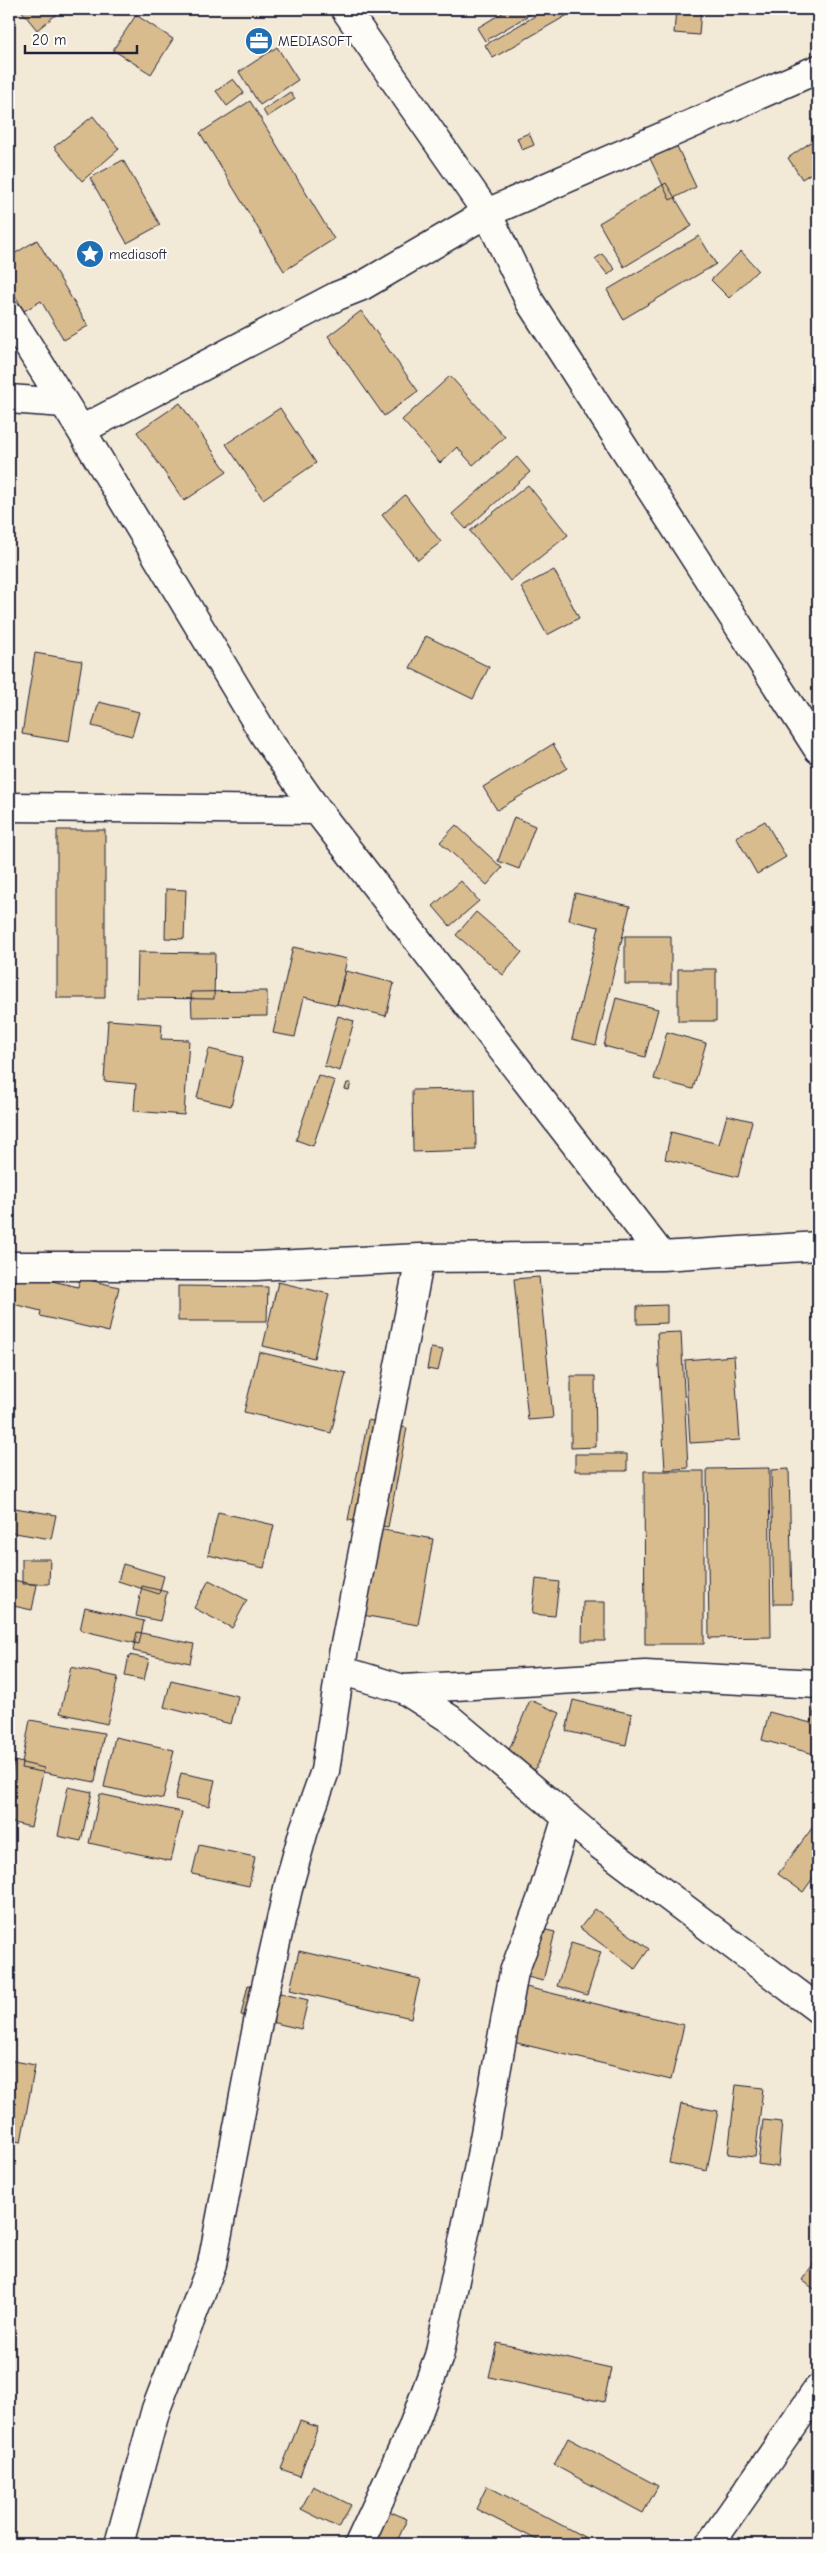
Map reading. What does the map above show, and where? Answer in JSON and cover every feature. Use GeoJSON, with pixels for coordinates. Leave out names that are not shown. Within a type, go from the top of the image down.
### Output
{"type":"FeatureCollection","features":[{"type":"Feature","properties":{"kind":"street"},"geometry":{"type":"LineString","coordinates":[[345,9],[487,213],[530,302],[818,749]]}},
{"type":"Feature","properties":{"kind":"street"},"geometry":{"type":"LineString","coordinates":[[81,430],[336,296],[362,286],[487,213],[818,69]]}},
{"type":"Feature","properties":{"kind":"street"},"geometry":{"type":"LineString","coordinates":[[9,315],[81,430],[265,736],[317,810],[662,1256]]}},
{"type":"Feature","properties":{"kind":"street"},"geometry":{"type":"LineString","coordinates":[[9,399],[64,403]]}},
{"type":"Feature","properties":{"kind":"street"},"geometry":{"type":"LineString","coordinates":[[9,807],[317,810]]}},
{"type":"Feature","properties":{"kind":"street"},"geometry":{"type":"LineString","coordinates":[[9,1266],[255,1266],[420,1258],[662,1256],[818,1246]]}},
{"type":"Feature","properties":{"kind":"street"},"geometry":{"type":"LineString","coordinates":[[119,2544],[156,2409],[212,2264],[258,2022],[287,1893],[304,1830],[325,1772],[340,1670],[420,1258]]}},
{"type":"Feature","properties":{"kind":"street"},"geometry":{"type":"LineString","coordinates":[[340,1670],[402,1690],[450,1719],[600,1844],[818,2009]]}},
{"type":"Feature","properties":{"kind":"street"},"geometry":{"type":"LineString","coordinates":[[402,1690],[645,1675],[818,1684]]}},
{"type":"Feature","properties":{"kind":"street"},"geometry":{"type":"LineString","coordinates":[[359,2544],[412,2429],[439,2356],[480,2161],[514,1972],[541,1900],[567,1817]]}},
{"type":"Feature","properties":{"kind":"street"},"geometry":{"type":"LineString","coordinates":[[710,2544],[818,2389]]}},
{"type":"Feature","properties":{"kind":"building"},"geometry":{"type":"Polygon","coordinates":[[[20,9],[63,9],[37,30],[20,9]]]}},
{"type":"Feature","properties":{"kind":"building"},"geometry":{"type":"Polygon","coordinates":[[[509,9],[539,9],[485,41],[477,28],[509,9]]]}},
{"type":"Feature","properties":{"kind":"building"},"geometry":{"type":"Polygon","coordinates":[[[547,9],[568,9],[571,13],[493,58],[485,45],[547,9]]]}},
{"type":"Feature","properties":{"kind":"building"},"geometry":{"type":"Polygon","coordinates":[[[676,9],[701,9],[699,35],[674,33],[676,9]]]}},
{"type":"Feature","properties":{"kind":"building"},"geometry":{"type":"Polygon","coordinates":[[[136,15],[173,39],[151,74],[113,50],[136,15]]]}},
{"type":"Feature","properties":{"kind":"building"},"geometry":{"type":"Polygon","coordinates":[[[277,47],[298,80],[260,105],[239,72],[277,47]]]}},
{"type":"Feature","properties":{"kind":"building"},"geometry":{"type":"Polygon","coordinates":[[[233,79],[244,93],[227,106],[216,91],[233,79]]]}},
{"type":"Feature","properties":{"kind":"building"},"geometry":{"type":"Polygon","coordinates":[[[290,92],[295,99],[267,117],[263,110],[290,92]]]}},
{"type":"Feature","properties":{"kind":"building"},"geometry":{"type":"Polygon","coordinates":[[[250,101],[334,239],[284,271],[200,133],[250,101]]]}},
{"type":"Feature","properties":{"kind":"building"},"geometry":{"type":"Polygon","coordinates":[[[93,116],[119,149],[82,181],[54,147],[93,116]]]}},
{"type":"Feature","properties":{"kind":"building"},"geometry":{"type":"Polygon","coordinates":[[[667,125],[696,187],[670,200],[640,138],[667,125]]]}},
{"type":"Feature","properties":{"kind":"building"},"geometry":{"type":"Polygon","coordinates":[[[529,133],[534,145],[522,150],[517,138],[529,133]]]}},
{"type":"Feature","properties":{"kind":"building"},"geometry":{"type":"Polygon","coordinates":[[[818,137],[818,169],[802,179],[788,158],[818,137]]]}},
{"type":"Feature","properties":{"kind":"building"},"geometry":{"type":"Polygon","coordinates":[[[123,160],[160,225],[127,243],[90,178],[123,160]]]}},
{"type":"Feature","properties":{"kind":"building"},"geometry":{"type":"Polygon","coordinates":[[[666,183],[692,226],[624,267],[599,223],[666,183]]]}},
{"type":"Feature","properties":{"kind":"building"},"geometry":{"type":"Polygon","coordinates":[[[699,236],[716,264],[623,319],[607,290],[699,236]]]}},
{"type":"Feature","properties":{"kind":"building"},"geometry":{"type":"Polygon","coordinates":[[[37,240],[88,326],[64,340],[41,301],[24,311],[9,285],[9,257],[37,240]]]}},
{"type":"Feature","properties":{"kind":"building"},"geometry":{"type":"Polygon","coordinates":[[[741,251],[758,270],[729,298],[711,280],[741,251]]]}},
{"type":"Feature","properties":{"kind":"building"},"geometry":{"type":"Polygon","coordinates":[[[602,254],[615,269],[608,275],[595,259],[602,254]]]}},
{"type":"Feature","properties":{"kind":"building"},"geometry":{"type":"Polygon","coordinates":[[[361,311],[418,391],[384,416],[328,336],[361,311]]]}},
{"type":"Feature","properties":{"kind":"building"},"geometry":{"type":"Polygon","coordinates":[[[450,376],[505,437],[473,465],[457,447],[440,463],[402,420],[450,376]]]}},
{"type":"Feature","properties":{"kind":"building"},"geometry":{"type":"Polygon","coordinates":[[[180,403],[227,472],[184,501],[137,432],[180,403]]]}},
{"type":"Feature","properties":{"kind":"building"},"geometry":{"type":"Polygon","coordinates":[[[280,408],[316,463],[263,499],[226,444],[280,408]]]}},
{"type":"Feature","properties":{"kind":"building"},"geometry":{"type":"Polygon","coordinates":[[[517,457],[530,472],[466,529],[452,514],[517,457]]]}},
{"type":"Feature","properties":{"kind":"building"},"geometry":{"type":"Polygon","coordinates":[[[528,485],[568,535],[510,581],[470,531],[528,485]]]}},
{"type":"Feature","properties":{"kind":"building"},"geometry":{"type":"Polygon","coordinates":[[[405,495],[441,542],[418,560],[382,515],[405,495]]]}},
{"type":"Feature","properties":{"kind":"building"},"geometry":{"type":"Polygon","coordinates":[[[554,570],[579,618],[547,635],[521,587],[554,570]]]}},
{"type":"Feature","properties":{"kind":"building"},"geometry":{"type":"Polygon","coordinates":[[[426,636],[489,667],[473,699],[410,668],[426,636]]]}},
{"type":"Feature","properties":{"kind":"building"},"geometry":{"type":"Polygon","coordinates":[[[35,653],[82,661],[69,742],[22,734],[35,653]]]}},
{"type":"Feature","properties":{"kind":"building"},"geometry":{"type":"Polygon","coordinates":[[[99,702],[139,712],[132,736],[92,726],[99,702]]]}},
{"type":"Feature","properties":{"kind":"building"},"geometry":{"type":"Polygon","coordinates":[[[553,744],[567,768],[497,810],[483,787],[553,744]]]}},
{"type":"Feature","properties":{"kind":"building"},"geometry":{"type":"Polygon","coordinates":[[[514,817],[535,826],[519,869],[498,861],[514,817]]]}},
{"type":"Feature","properties":{"kind":"building"},"geometry":{"type":"Polygon","coordinates":[[[765,821],[786,857],[757,874],[736,837],[765,821]]]}},
{"type":"Feature","properties":{"kind":"building"},"geometry":{"type":"Polygon","coordinates":[[[456,825],[502,868],[487,885],[440,842],[456,825]]]}},
{"type":"Feature","properties":{"kind":"building"},"geometry":{"type":"Polygon","coordinates":[[[57,830],[105,830],[105,998],[57,998],[57,830]]]}},
{"type":"Feature","properties":{"kind":"building"},"geometry":{"type":"Polygon","coordinates":[[[461,881],[479,901],[450,926],[433,906],[461,881]]]}},
{"type":"Feature","properties":{"kind":"building"},"geometry":{"type":"Polygon","coordinates":[[[166,889],[186,890],[184,939],[165,938],[166,889]]]}},
{"type":"Feature","properties":{"kind":"building"},"geometry":{"type":"Polygon","coordinates":[[[575,893],[630,906],[596,1045],[572,1039],[599,927],[569,920],[575,893]]]}},
{"type":"Feature","properties":{"kind":"building"},"geometry":{"type":"Polygon","coordinates":[[[476,912],[522,952],[503,975],[456,935],[476,912]]]}},
{"type":"Feature","properties":{"kind":"building"},"geometry":{"type":"Polygon","coordinates":[[[625,936],[671,936],[671,984],[625,984],[625,936]]]}},
{"type":"Feature","properties":{"kind":"building"},"geometry":{"type":"Polygon","coordinates":[[[293,947],[347,959],[337,1005],[304,997],[295,1037],[273,1033],[293,947]]]}},
{"type":"Feature","properties":{"kind":"building"},"geometry":{"type":"Polygon","coordinates":[[[138,952],[215,953],[214,999],[137,998],[138,952]]]}},
{"type":"Feature","properties":{"kind":"building"},"geometry":{"type":"Polygon","coordinates":[[[678,969],[716,969],[716,1021],[678,1021],[678,969]]]}},
{"type":"Feature","properties":{"kind":"building"},"geometry":{"type":"Polygon","coordinates":[[[346,971],[394,983],[386,1016],[337,1004],[346,971]]]}},
{"type":"Feature","properties":{"kind":"building"},"geometry":{"type":"Polygon","coordinates":[[[267,991],[267,1016],[192,1017],[191,992],[267,991]]]}},
{"type":"Feature","properties":{"kind":"building"},"geometry":{"type":"Polygon","coordinates":[[[616,998],[658,1009],[645,1057],[604,1046],[616,998]]]}},
{"type":"Feature","properties":{"kind":"building"},"geometry":{"type":"Polygon","coordinates":[[[338,1016],[354,1021],[340,1071],[324,1066],[338,1016]]]}},
{"type":"Feature","properties":{"kind":"building"},"geometry":{"type":"Polygon","coordinates":[[[108,1020],[162,1024],[161,1039],[189,1040],[184,1115],[134,1111],[136,1084],[104,1081],[108,1020]]]}},
{"type":"Feature","properties":{"kind":"building"},"geometry":{"type":"Polygon","coordinates":[[[667,1032],[706,1043],[693,1089],[654,1079],[667,1032]]]}},
{"type":"Feature","properties":{"kind":"building"},"geometry":{"type":"Polygon","coordinates":[[[209,1049],[243,1057],[231,1106],[197,1098],[209,1049]]]}},
{"type":"Feature","properties":{"kind":"building"},"geometry":{"type":"Polygon","coordinates":[[[318,1075],[335,1081],[313,1146],[296,1140],[318,1075]]]}},
{"type":"Feature","properties":{"kind":"building"},"geometry":{"type":"Polygon","coordinates":[[[347,1083],[351,1083],[349,1090],[345,1089],[347,1083]]]}},
{"type":"Feature","properties":{"kind":"building"},"geometry":{"type":"Polygon","coordinates":[[[475,1089],[476,1150],[413,1152],[412,1090],[475,1089]]]}},
{"type":"Feature","properties":{"kind":"building"},"geometry":{"type":"Polygon","coordinates":[[[727,1115],[752,1121],[738,1177],[665,1159],[671,1132],[719,1144],[727,1115]]]}},
{"type":"Feature","properties":{"kind":"building"},"geometry":{"type":"Polygon","coordinates":[[[9,1271],[78,1287],[80,1278],[119,1287],[109,1332],[40,1316],[41,1311],[9,1303],[9,1271]]]}},
{"type":"Feature","properties":{"kind":"building"},"geometry":{"type":"Polygon","coordinates":[[[539,1277],[553,1418],[528,1420],[514,1279],[539,1277]]]}},
{"type":"Feature","properties":{"kind":"building"},"geometry":{"type":"Polygon","coordinates":[[[278,1282],[329,1294],[314,1358],[263,1346],[278,1282]]]}},
{"type":"Feature","properties":{"kind":"building"},"geometry":{"type":"Polygon","coordinates":[[[178,1286],[268,1287],[267,1321],[178,1321],[178,1286]]]}},
{"type":"Feature","properties":{"kind":"building"},"geometry":{"type":"Polygon","coordinates":[[[667,1305],[667,1323],[637,1324],[637,1306],[667,1305]]]}},
{"type":"Feature","properties":{"kind":"building"},"geometry":{"type":"Polygon","coordinates":[[[681,1332],[688,1468],[665,1470],[657,1333],[681,1332]]]}},
{"type":"Feature","properties":{"kind":"building"},"geometry":{"type":"Polygon","coordinates":[[[431,1348],[443,1350],[438,1371],[427,1369],[431,1348]]]}},
{"type":"Feature","properties":{"kind":"building"},"geometry":{"type":"Polygon","coordinates":[[[259,1352],[346,1373],[331,1433],[244,1412],[259,1352]]]}},
{"type":"Feature","properties":{"kind":"building"},"geometry":{"type":"Polygon","coordinates":[[[734,1356],[740,1440],[690,1443],[685,1360],[734,1356]]]}},
{"type":"Feature","properties":{"kind":"building"},"geometry":{"type":"Polygon","coordinates":[[[571,1376],[595,1376],[596,1447],[571,1448],[571,1376]]]}},
{"type":"Feature","properties":{"kind":"building"},"geometry":{"type":"Polygon","coordinates":[[[368,1420],[407,1428],[388,1527],[348,1520],[368,1420]]]}},
{"type":"Feature","properties":{"kind":"building"},"geometry":{"type":"Polygon","coordinates":[[[9,1429],[15,1430],[9,1466],[9,1429]]]}},
{"type":"Feature","properties":{"kind":"building"},"geometry":{"type":"Polygon","coordinates":[[[575,1454],[627,1454],[627,1471],[575,1471],[575,1454]]]}},
{"type":"Feature","properties":{"kind":"building"},"geometry":{"type":"Polygon","coordinates":[[[769,1468],[771,1637],[709,1638],[707,1469],[769,1468]]]}},
{"type":"Feature","properties":{"kind":"building"},"geometry":{"type":"Polygon","coordinates":[[[789,1469],[792,1604],[774,1604],[771,1470],[789,1469]]]}},
{"type":"Feature","properties":{"kind":"building"},"geometry":{"type":"Polygon","coordinates":[[[644,1471],[704,1471],[704,1644],[645,1644],[644,1471]]]}},
{"type":"Feature","properties":{"kind":"building"},"geometry":{"type":"Polygon","coordinates":[[[9,1507],[56,1515],[51,1539],[9,1532],[9,1507]]]}},
{"type":"Feature","properties":{"kind":"building"},"geometry":{"type":"Polygon","coordinates":[[[218,1512],[274,1525],[264,1568],[208,1555],[218,1512]]]}},
{"type":"Feature","properties":{"kind":"building"},"geometry":{"type":"Polygon","coordinates":[[[356,1525],[433,1539],[418,1625],[340,1611],[356,1525]]]}},
{"type":"Feature","properties":{"kind":"building"},"geometry":{"type":"Polygon","coordinates":[[[22,1559],[50,1559],[49,1584],[22,1584],[22,1559]]]}},
{"type":"Feature","properties":{"kind":"building"},"geometry":{"type":"Polygon","coordinates":[[[123,1564],[164,1576],[159,1594],[118,1581],[123,1564]]]}},
{"type":"Feature","properties":{"kind":"building"},"geometry":{"type":"Polygon","coordinates":[[[9,1579],[37,1585],[32,1610],[9,1605],[9,1579]]]}},
{"type":"Feature","properties":{"kind":"building"},"geometry":{"type":"Polygon","coordinates":[[[536,1579],[559,1582],[555,1616],[532,1614],[536,1579]]]}},
{"type":"Feature","properties":{"kind":"building"},"geometry":{"type":"Polygon","coordinates":[[[209,1580],[247,1600],[232,1628],[194,1608],[209,1580]]]}},
{"type":"Feature","properties":{"kind":"building"},"geometry":{"type":"Polygon","coordinates":[[[142,1586],[167,1592],[160,1621],[136,1616],[142,1586]]]}},
{"type":"Feature","properties":{"kind":"building"},"geometry":{"type":"Polygon","coordinates":[[[583,1602],[605,1602],[605,1641],[582,1641],[583,1602]]]}},
{"type":"Feature","properties":{"kind":"building"},"geometry":{"type":"Polygon","coordinates":[[[85,1607],[144,1621],[139,1644],[80,1630],[85,1607]]]}},
{"type":"Feature","properties":{"kind":"building"},"geometry":{"type":"Polygon","coordinates":[[[137,1632],[194,1644],[190,1663],[133,1651],[137,1632]]]}},
{"type":"Feature","properties":{"kind":"building"},"geometry":{"type":"Polygon","coordinates":[[[129,1655],[149,1659],[144,1680],[125,1676],[129,1655]]]}},
{"type":"Feature","properties":{"kind":"building"},"geometry":{"type":"Polygon","coordinates":[[[71,1667],[118,1677],[107,1724],[60,1713],[71,1667]]]}},
{"type":"Feature","properties":{"kind":"building"},"geometry":{"type":"Polygon","coordinates":[[[171,1680],[238,1696],[231,1724],[164,1707],[171,1680]]]}},
{"type":"Feature","properties":{"kind":"building"},"geometry":{"type":"Polygon","coordinates":[[[818,1697],[818,1755],[762,1740],[769,1712],[811,1723],[818,1697]]]}},
{"type":"Feature","properties":{"kind":"building"},"geometry":{"type":"Polygon","coordinates":[[[530,1700],[560,1713],[535,1770],[506,1757],[530,1700]]]}},
{"type":"Feature","properties":{"kind":"building"},"geometry":{"type":"Polygon","coordinates":[[[573,1700],[632,1714],[626,1745],[566,1731],[573,1700]]]}},
{"type":"Feature","properties":{"kind":"building"},"geometry":{"type":"Polygon","coordinates":[[[30,1720],[104,1733],[95,1782],[21,1768],[30,1720]]]}},
{"type":"Feature","properties":{"kind":"building"},"geometry":{"type":"Polygon","coordinates":[[[115,1737],[174,1750],[163,1799],[104,1787],[115,1737]]]}},
{"type":"Feature","properties":{"kind":"building"},"geometry":{"type":"Polygon","coordinates":[[[14,1761],[44,1768],[31,1827],[9,1822],[9,1783],[14,1761]]]}},
{"type":"Feature","properties":{"kind":"building"},"geometry":{"type":"Polygon","coordinates":[[[181,1773],[215,1780],[209,1806],[175,1799],[181,1773]]]}},
{"type":"Feature","properties":{"kind":"building"},"geometry":{"type":"Polygon","coordinates":[[[68,1787],[92,1792],[81,1841],[58,1836],[68,1787]]]}},
{"type":"Feature","properties":{"kind":"building"},"geometry":{"type":"Polygon","coordinates":[[[100,1794],[182,1812],[171,1861],[89,1843],[100,1794]]]}},
{"type":"Feature","properties":{"kind":"building"},"geometry":{"type":"Polygon","coordinates":[[[818,1820],[818,1871],[803,1892],[778,1874],[818,1820]]]}},
{"type":"Feature","properties":{"kind":"building"},"geometry":{"type":"Polygon","coordinates":[[[199,1845],[255,1857],[249,1886],[192,1874],[199,1845]]]}},
{"type":"Feature","properties":{"kind":"building"},"geometry":{"type":"Polygon","coordinates":[[[595,1909],[649,1949],[635,1969],[580,1928],[595,1909]]]}},
{"type":"Feature","properties":{"kind":"building"},"geometry":{"type":"Polygon","coordinates":[[[520,1924],[555,1932],[543,1981],[508,1972],[520,1924]]]}},
{"type":"Feature","properties":{"kind":"building"},"geometry":{"type":"Polygon","coordinates":[[[571,1943],[601,1952],[587,1995],[557,1986],[571,1943]]]}},
{"type":"Feature","properties":{"kind":"building"},"geometry":{"type":"Polygon","coordinates":[[[299,1951],[420,1979],[411,2018],[290,1990],[299,1951]]]}},
{"type":"Feature","properties":{"kind":"building"},"geometry":{"type":"Polygon","coordinates":[[[505,1982],[684,2025],[671,2080],[492,2037],[505,1982]]]}},
{"type":"Feature","properties":{"kind":"building"},"geometry":{"type":"Polygon","coordinates":[[[248,1985],[308,2000],[301,2029],[241,2015],[248,1985]]]}},
{"type":"Feature","properties":{"kind":"building"},"geometry":{"type":"Polygon","coordinates":[[[9,2060],[35,2065],[21,2142],[9,2140],[9,2060]]]}},
{"type":"Feature","properties":{"kind":"building"},"geometry":{"type":"Polygon","coordinates":[[[736,2085],[763,2088],[755,2157],[728,2154],[736,2085]]]}},
{"type":"Feature","properties":{"kind":"building"},"geometry":{"type":"Polygon","coordinates":[[[681,2104],[718,2111],[707,2171],[669,2163],[681,2104]]]}},
{"type":"Feature","properties":{"kind":"building"},"geometry":{"type":"Polygon","coordinates":[[[763,2120],[782,2122],[778,2167],[758,2164],[763,2120]]]}},
{"type":"Feature","properties":{"kind":"building"},"geometry":{"type":"Polygon","coordinates":[[[818,2257],[818,2292],[802,2280],[818,2257]]]}},
{"type":"Feature","properties":{"kind":"building"},"geometry":{"type":"Polygon","coordinates":[[[497,2343],[611,2368],[604,2402],[489,2377],[497,2343]]]}},
{"type":"Feature","properties":{"kind":"building"},"geometry":{"type":"Polygon","coordinates":[[[300,2421],[318,2427],[300,2476],[281,2469],[300,2421]]]}},
{"type":"Feature","properties":{"kind":"building"},"geometry":{"type":"Polygon","coordinates":[[[568,2438],[658,2486],[643,2513],[554,2465],[568,2438]]]}},
{"type":"Feature","properties":{"kind":"building"},"geometry":{"type":"Polygon","coordinates":[[[313,2486],[351,2505],[339,2528],[301,2509],[313,2486]]]}},
{"type":"Feature","properties":{"kind":"building"},"geometry":{"type":"Polygon","coordinates":[[[487,2486],[586,2538],[583,2544],[545,2544],[476,2509],[487,2486]]]}},
{"type":"Feature","properties":{"kind":"building"},"geometry":{"type":"Polygon","coordinates":[[[389,2511],[407,2519],[396,2544],[374,2544],[389,2511]]]}},
{"type":"Feature","properties":{"kind":"place","name":"MEDIASOFT"},"geometry":{"type":"Point","coordinates":[259,41]}},
{"type":"Feature","properties":{"kind":"place","name":"mediasoft"},"geometry":{"type":"Point","coordinates":[90,254]}}]}
